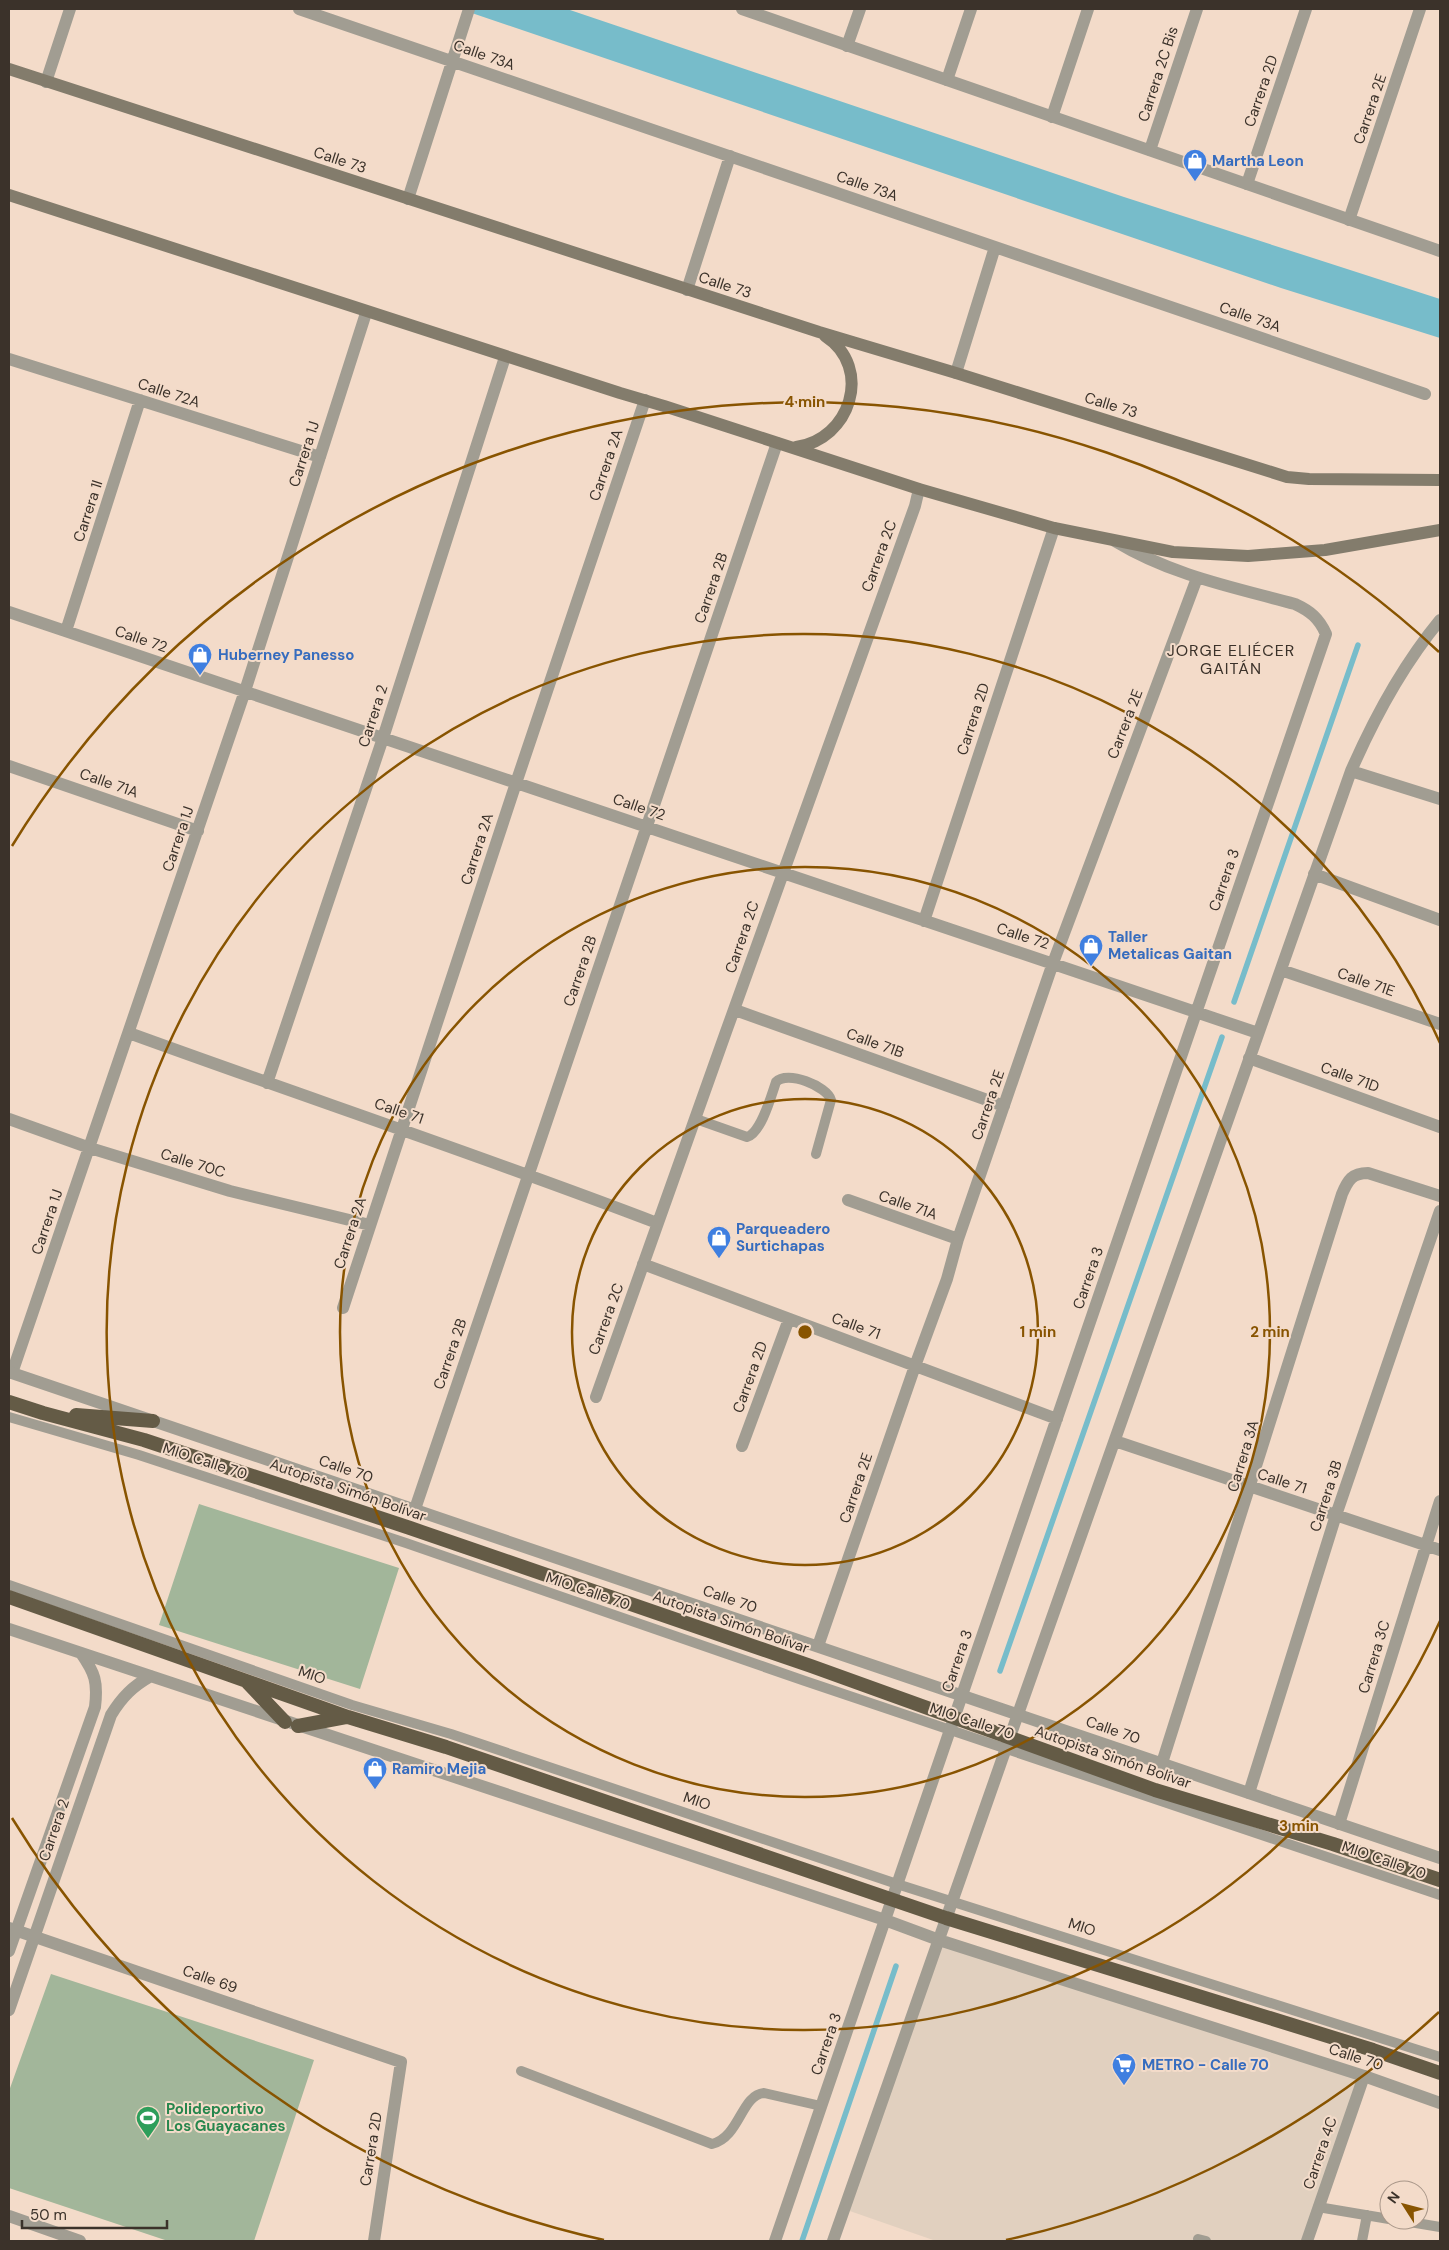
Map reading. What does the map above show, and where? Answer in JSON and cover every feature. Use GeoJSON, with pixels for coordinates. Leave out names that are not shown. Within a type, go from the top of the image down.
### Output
{"type":"FeatureCollection","features":[{"type":"Feature","properties":{"kind":"highway","name":"Autopista Simón Bolívar"},"geometry":{"type":"LineString","coordinates":[[9,1402],[144,1440],[401,1525],[811,1666],[952,1724],[1155,1790],[1333,1844],[1440,1880]]}},
{"type":"Feature","properties":{"kind":"highway"},"geometry":{"type":"LineString","coordinates":[[43,1413],[153,1421]]}},
{"type":"Feature","properties":{"kind":"highway"},"geometry":{"type":"LineString","coordinates":[[9,1597],[348,1717],[446,1748],[946,1918],[1357,2045],[1440,2073]]}},
{"type":"Feature","properties":{"kind":"highway"},"geometry":{"type":"LineString","coordinates":[[246,1681],[291,1724],[348,1717]]}},
{"type":"Feature","properties":{"kind":"main road","name":"Calle 73"},"geometry":{"type":"LineString","coordinates":[[9,70],[687,290],[1288,477],[1422,482],[1440,480]]}},
{"type":"Feature","properties":{"kind":"main road"},"geometry":{"type":"LineString","coordinates":[[9,195],[505,357],[919,488],[1054,528],[1173,552],[1248,556],[1325,550],[1440,530]]}},
{"type":"Feature","properties":{"kind":"main road"},"geometry":{"type":"LineString","coordinates":[[793,448],[813,443],[830,433],[843,418],[850,400],[851,380],[846,360],[835,344],[819,332]]}},
{"type":"Feature","properties":{"kind":"street"},"geometry":{"type":"LineString","coordinates":[[46,82],[70,9]]}},
{"type":"Feature","properties":{"kind":"street","name":"Calle 73A"},"geometry":{"type":"LineString","coordinates":[[299,9],[1425,394]]}},
{"type":"Feature","properties":{"kind":"street"},"geometry":{"type":"LineString","coordinates":[[408,198],[469,9]]}},
{"type":"Feature","properties":{"kind":"street"},"geometry":{"type":"LineString","coordinates":[[744,9],[1440,252]]}},
{"type":"Feature","properties":{"kind":"street"},"geometry":{"type":"LineString","coordinates":[[847,46],[860,9]]}},
{"type":"Feature","properties":{"kind":"street"},"geometry":{"type":"LineString","coordinates":[[947,80],[971,9]]}},
{"type":"Feature","properties":{"kind":"street"},"geometry":{"type":"LineString","coordinates":[[1052,117],[1088,9]]}},
{"type":"Feature","properties":{"kind":"street","name":"Carrera 2C Bis"},"geometry":{"type":"LineString","coordinates":[[1150,150],[1196,9]]}},
{"type":"Feature","properties":{"kind":"street","name":"Carrera 2D"},"geometry":{"type":"LineString","coordinates":[[1247,184],[1306,9]]}},
{"type":"Feature","properties":{"kind":"street","name":"Carrera 2E"},"geometry":{"type":"LineString","coordinates":[[1349,220],[1420,9]]}},
{"type":"Feature","properties":{"kind":"street"},"geometry":{"type":"LineString","coordinates":[[687,290],[730,156]]}},
{"type":"Feature","properties":{"kind":"street"},"geometry":{"type":"LineString","coordinates":[[956,373],[995,246]]}},
{"type":"Feature","properties":{"kind":"street","name":"Carrera 1J"},"geometry":{"type":"LineString","coordinates":[[11,1373],[246,691],[366,312]]}},
{"type":"Feature","properties":{"kind":"street","name":"Carrera 2"},"geometry":{"type":"LineString","coordinates":[[267,1083],[383,738],[505,357]]}},
{"type":"Feature","properties":{"kind":"street","name":"Calle 72A"},"geometry":{"type":"LineString","coordinates":[[9,359],[320,457]]}},
{"type":"Feature","properties":{"kind":"street","name":"Carrera 1I"},"geometry":{"type":"LineString","coordinates":[[66,631],[140,400]]}},
{"type":"Feature","properties":{"kind":"street","name":"Carrera 2A"},"geometry":{"type":"LineString","coordinates":[[343,1308],[644,400]]}},
{"type":"Feature","properties":{"kind":"street","name":"Carrera 2B"},"geometry":{"type":"LineString","coordinates":[[414,1509],[777,443]]}},
{"type":"Feature","properties":{"kind":"street","name":"Carrera 2C"},"geometry":{"type":"LineString","coordinates":[[596,1397],[735,1010],[781,872],[912,515],[919,488]]}},
{"type":"Feature","properties":{"kind":"street","name":"Carrera 2D"},"geometry":{"type":"LineString","coordinates":[[924,921],[1054,528]]}},
{"type":"Feature","properties":{"kind":"street","name":"Carrera 3"},"geometry":{"type":"LineString","coordinates":[[775,2241],[1326,634],[1321,622],[1310,611],[1295,604],[1197,578],[1142,557],[1115,540]]}},
{"type":"Feature","properties":{"kind":"street","name":"Carrera 2E"},"geometry":{"type":"LineString","coordinates":[[818,1646],[947,1279],[958,1239],[1053,963],[1197,578]]}},
{"type":"Feature","properties":{"kind":"street","name":"Calle 72"},"geometry":{"type":"LineString","coordinates":[[9,612],[1258,1033]]}},
{"type":"Feature","properties":{"kind":"street"},"geometry":{"type":"LineString","coordinates":[[833,2241],[1350,771],[1370,727],[1393,684],[1420,644],[1440,620]]}},
{"type":"Feature","properties":{"kind":"street","name":"Calle 71A"},"geometry":{"type":"LineString","coordinates":[[9,766],[198,831]]}},
{"type":"Feature","properties":{"kind":"street"},"geometry":{"type":"LineString","coordinates":[[1350,771],[1440,799]]}},
{"type":"Feature","properties":{"kind":"street"},"geometry":{"type":"LineString","coordinates":[[1314,874],[1440,920]]}},
{"type":"Feature","properties":{"kind":"street","name":"Calle 71E"},"geometry":{"type":"LineString","coordinates":[[1281,970],[1440,1024]]}},
{"type":"Feature","properties":{"kind":"street","name":"Calle 71B"},"geometry":{"type":"LineString","coordinates":[[735,1010],[1004,1106]]}},
{"type":"Feature","properties":{"kind":"street","name":"Calle 71"},"geometry":{"type":"LineString","coordinates":[[129,1033],[267,1083],[529,1173],[657,1223]]}},
{"type":"Feature","properties":{"kind":"street","name":"Calle 71D"},"geometry":{"type":"LineString","coordinates":[[1249,1058],[1440,1127]]}},
{"type":"Feature","properties":{"kind":"street","name":"Calle 70C"},"geometry":{"type":"LineString","coordinates":[[9,1119],[90,1148],[230,1191],[370,1225]]}},
{"type":"Feature","properties":{"kind":"street","name":"Carrera 3A"},"geometry":{"type":"LineString","coordinates":[[1162,1763],[1342,1194],[1349,1179],[1358,1173],[1368,1173],[1440,1196]]}},
{"type":"Feature","properties":{"kind":"street","name":"Calle 71A"},"geometry":{"type":"LineString","coordinates":[[848,1200],[958,1239]]}},
{"type":"Feature","properties":{"kind":"street","name":"Carrera 3B"},"geometry":{"type":"LineString","coordinates":[[1249,1793],[1336,1516],[1440,1211]]}},
{"type":"Feature","properties":{"kind":"street","name":"Calle 71"},"geometry":{"type":"LineString","coordinates":[[643,1264],[1057,1419]]}},
{"type":"Feature","properties":{"kind":"street","name":"Carrera 2D"},"geometry":{"type":"LineString","coordinates":[[742,1446],[789,1319]]}},
{"type":"Feature","properties":{"kind":"street","name":"Calle 70"},"geometry":{"type":"LineString","coordinates":[[11,1373],[1339,1824],[1439,1855]]}},
{"type":"Feature","properties":{"kind":"street","name":"Calle 71"},"geometry":{"type":"LineString","coordinates":[[1115,1441],[1440,1550]]}},
{"type":"Feature","properties":{"kind":"street","name":"Carrera 3C"},"geometry":{"type":"LineString","coordinates":[[1339,1824],[1440,1501]]}},
{"type":"Feature","properties":{"kind":"street","name":"Calle 70"},"geometry":{"type":"LineString","coordinates":[[9,1629],[885,1920],[938,1940],[1364,2076],[1440,2103]]}},
{"type":"Feature","properties":{"kind":"street","name":"Carrera 2"},"geometry":{"type":"LineString","coordinates":[[9,1951],[12,1929],[95,1707],[97,1688],[93,1670],[81,1653]]}},
{"type":"Feature","properties":{"kind":"street","name":"Carrera 2"},"geometry":{"type":"LineString","coordinates":[[9,2010],[111,1715],[121,1699],[135,1685],[152,1676]]}},
{"type":"Feature","properties":{"kind":"street","name":"Calle 69"},"geometry":{"type":"LineString","coordinates":[[12,1929],[401,2062]]}},
{"type":"Feature","properties":{"kind":"street","name":"Carrera 2D"},"geometry":{"type":"LineString","coordinates":[[374,2241],[401,2062]]}},
{"type":"Feature","properties":{"kind":"street","name":"Carrera 4C"},"geometry":{"type":"LineString","coordinates":[[1307,2241],[1364,2076]]}},
{"type":"Feature","properties":{"kind":"street"},"geometry":{"type":"LineString","coordinates":[[9,2216],[80,2241]]}},
{"type":"Feature","properties":{"kind":"lane"},"geometry":{"type":"LineString","coordinates":[[696,1118],[747,1137],[753,1136],[758,1129],[776,1082],[780,1078],[789,1076],[824,1089],[829,1094],[831,1100],[816,1154]]}},
{"type":"Feature","properties":{"kind":"lane","name":"MIO Calle 70"},"geometry":{"type":"LineString","coordinates":[[9,1417],[139,1455],[952,1724]]}},
{"type":"Feature","properties":{"kind":"lane","name":"MIO"},"geometry":{"type":"LineString","coordinates":[[9,1585],[352,1704],[450,1734],[897,1884],[1440,2057]]}},
{"type":"Feature","properties":{"kind":"lane","name":"MIO Calle 70"},"geometry":{"type":"LineString","coordinates":[[1008,1743],[1440,1895]]}},
{"type":"Feature","properties":{"kind":"lane"},"geometry":{"type":"LineString","coordinates":[[521,2071],[712,2144],[722,2141],[731,2133],[752,2098],[758,2094],[764,2093],[821,2106]]}},
{"type":"Feature","properties":{"kind":"lane"},"geometry":{"type":"LineString","coordinates":[[1318,2208],[1379,2217]]}},
{"type":"Feature","properties":{"kind":"lane"},"geometry":{"type":"LineString","coordinates":[[1362,2241],[1367,2215]]}},
{"type":"Feature","properties":{"kind":"shaded area","name":"METRO - Calle 70"},"geometry":{"type":"Polygon","coordinates":[[[939,1940],[1364,2076],[1307,2241],[936,2241],[844,2209],[939,1940]]]}},
{"type":"Feature","properties":{"kind":"green space"},"geometry":{"type":"Polygon","coordinates":[[[199,1504],[399,1568],[360,1689],[159,1625],[199,1504]]]}},
{"type":"Feature","properties":{"kind":"green space","name":"Polideportivo Los Guayacanes"},"geometry":{"type":"Polygon","coordinates":[[[51,1974],[314,2060],[254,2241],[168,2241],[9,2188],[9,2091],[51,1974]]]}},
{"type":"Feature","properties":{"kind":"water"},"geometry":{"type":"Polygon","coordinates":[[[460,9],[567,9],[1124,197],[1440,299],[1440,338],[1281,288],[460,9]]]}},
{"type":"Feature","properties":{"kind":"waterway"},"geometry":{"type":"LineString","coordinates":[[1234,1002],[1358,645]]}},
{"type":"Feature","properties":{"kind":"waterway"},"geometry":{"type":"LineString","coordinates":[[1000,1671],[1222,1037]]}},
{"type":"Feature","properties":{"kind":"waterway"},"geometry":{"type":"LineString","coordinates":[[802,2241],[896,1966]]}},
{"type":"Feature","properties":{"kind":"place","name":"Martha Leon"},"geometry":{"type":"Point","coordinates":[1195,182]}},
{"type":"Feature","properties":{"kind":"place","name":"Huberney Panesso"},"geometry":{"type":"Point","coordinates":[200,676]}},
{"type":"Feature","properties":{"kind":"place","name":"Taller Metalicas Gaitan"},"geometry":{"type":"Point","coordinates":[1091,967]}},
{"type":"Feature","properties":{"kind":"place","name":"Parqueadero Surtichapas"},"geometry":{"type":"Point","coordinates":[719,1259]}},
{"type":"Feature","properties":{"kind":"place","name":"Ramiro Mejia"},"geometry":{"type":"Point","coordinates":[375,1790]}},
{"type":"Feature","properties":{"kind":"place","name":"METRO - Calle 70"},"geometry":{"type":"Point","coordinates":[1124,2086]}},
{"type":"Feature","properties":{"kind":"place","name":"Polideportivo Los Guayacanes"},"geometry":{"type":"Point","coordinates":[148,2139]}},
{"type":"Feature","properties":{"kind":"district","name":"JORGE ELIÉCER GAITÁN"},"geometry":{"type":"Point","coordinates":[1231,659]}}]}
